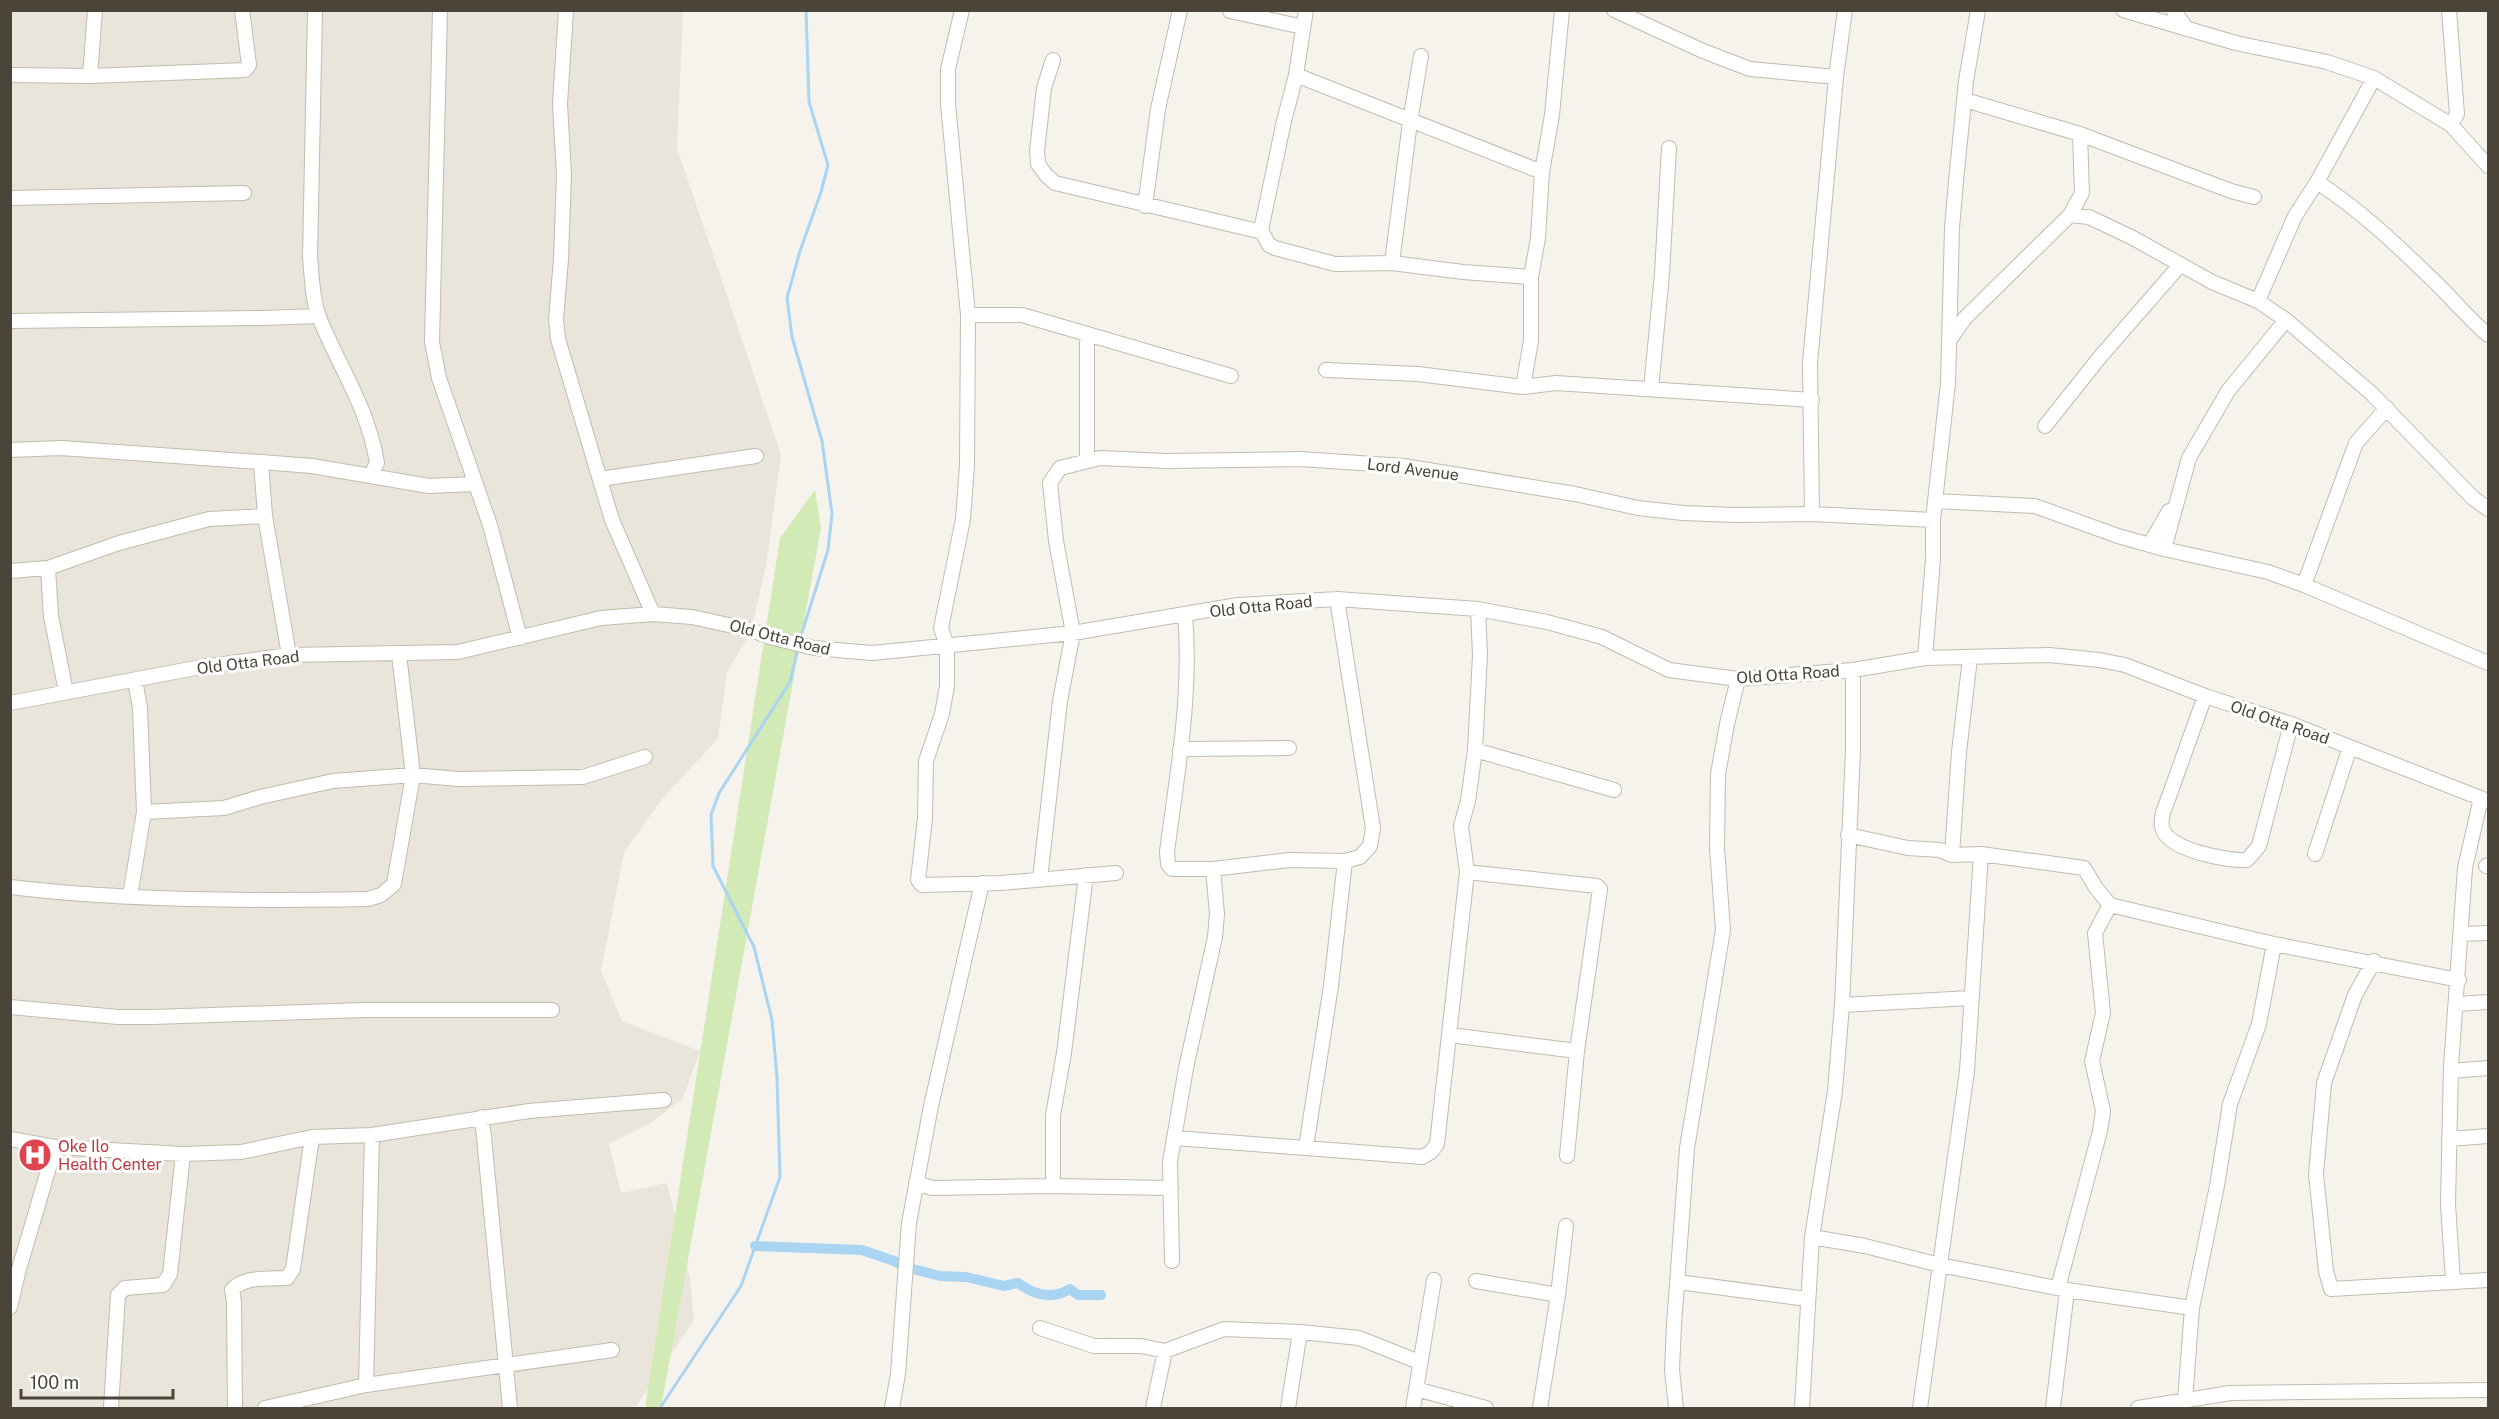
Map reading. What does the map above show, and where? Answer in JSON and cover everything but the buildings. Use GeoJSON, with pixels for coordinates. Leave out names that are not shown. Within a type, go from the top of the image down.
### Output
{"type":"FeatureCollection","features":[{"type":"Feature","properties":{"kind":"street"},"geometry":{"type":"LineString","coordinates":[[90,76],[95,10]]}},
{"type":"Feature","properties":{"kind":"street"},"geometry":{"type":"LineString","coordinates":[[10,75],[90,76],[245,70],[249,65],[242,10]]}},
{"type":"Feature","properties":{"kind":"street"},"geometry":{"type":"LineString","coordinates":[[315,10],[310,257],[313,296],[319,316],[361,402],[377,463],[371,475]]}},
{"type":"Feature","properties":{"kind":"street"},"geometry":{"type":"LineString","coordinates":[[440,10],[432,342],[439,378],[490,525],[520,638]]}},
{"type":"Feature","properties":{"kind":"street"},"geometry":{"type":"LineString","coordinates":[[566,10],[560,104],[563,185],[557,330],[612,520],[653,614]]}},
{"type":"Feature","properties":{"kind":"street"},"geometry":{"type":"LineString","coordinates":[[962,10],[948,69],[948,93],[968,315],[967,465],[963,519],[942,628],[947,646],[946,695],[926,761],[925,818],[918,880],[922,885],[982,883],[1116,873]]}},
{"type":"Feature","properties":{"kind":"street"},"geometry":{"type":"LineString","coordinates":[[1144,206],[1158,109],[1180,10]]}},
{"type":"Feature","properties":{"kind":"street"},"geometry":{"type":"LineString","coordinates":[[1306,10],[1296,75],[1284,121],[1262,230],[1269,245],[1335,264],[1392,263],[1463,272],[1531,277]]}},
{"type":"Feature","properties":{"kind":"street"},"geometry":{"type":"LineString","coordinates":[[1523,387],[1531,341],[1531,277],[1538,238],[1542,172],[1551,115],[1562,10]]}},
{"type":"Feature","properties":{"kind":"street"},"geometry":{"type":"LineString","coordinates":[[1614,10],[1703,51],[1750,69],[1836,77]]}},
{"type":"Feature","properties":{"kind":"street"},"geometry":{"type":"LineString","coordinates":[[1812,514],[1810,363],[1836,77],[1845,10]]}},
{"type":"Feature","properties":{"kind":"street"},"geometry":{"type":"LineString","coordinates":[[1925,658],[1933,558],[1933,520],[1948,383],[1952,228],[1965,100],[1978,10]]}},
{"type":"Feature","properties":{"kind":"street"},"geometry":{"type":"LineString","coordinates":[[2123,10],[2236,43],[2327,62],[2374,78],[2451,125],[2488,166]]}},
{"type":"Feature","properties":{"kind":"street"},"geometry":{"type":"LineString","coordinates":[[2172,10],[2187,28]]}},
{"type":"Feature","properties":{"kind":"street"},"geometry":{"type":"LineString","coordinates":[[2449,10],[2457,114],[2451,125]]}},
{"type":"Feature","properties":{"kind":"street"},"geometry":{"type":"LineString","coordinates":[[1230,12],[1303,27]]}},
{"type":"Feature","properties":{"kind":"street"},"geometry":{"type":"LineString","coordinates":[[1392,263],[1410,122],[1422,56]]}},
{"type":"Feature","properties":{"kind":"street"},"geometry":{"type":"LineString","coordinates":[[1053,60],[1044,88],[1036,151],[1038,164],[1055,183],[1144,206],[1262,230]]}},
{"type":"Feature","properties":{"kind":"street"},"geometry":{"type":"LineString","coordinates":[[1296,75],[1350,95],[1410,122],[1542,172]]}},
{"type":"Feature","properties":{"kind":"street"},"geometry":{"type":"LineString","coordinates":[[2258,301],[2295,216],[2317,182],[2374,78]]}},
{"type":"Feature","properties":{"kind":"street"},"geometry":{"type":"LineString","coordinates":[[1965,100],[2080,134],[2231,191],[2254,197]]}},
{"type":"Feature","properties":{"kind":"street"},"geometry":{"type":"LineString","coordinates":[[2080,134],[2082,193],[2089,217]]}},
{"type":"Feature","properties":{"kind":"street"},"geometry":{"type":"LineString","coordinates":[[1651,389],[1662,274],[1669,148]]}},
{"type":"Feature","properties":{"kind":"street"},"geometry":{"type":"LineString","coordinates":[[2317,182],[2381,232],[2435,281],[2470,320],[2488,335]]}},
{"type":"Feature","properties":{"kind":"street"},"geometry":{"type":"LineString","coordinates":[[10,198],[244,193]]}},
{"type":"Feature","properties":{"kind":"street"},"geometry":{"type":"LineString","coordinates":[[1949,341],[1965,318],[2070,215],[2082,193]]}},
{"type":"Feature","properties":{"kind":"street"},"geometry":{"type":"LineString","coordinates":[[2070,215],[2089,217],[2133,238],[2212,282],[2258,301],[2286,320],[2327,353],[2387,408],[2473,498],[2488,509]]}},
{"type":"Feature","properties":{"kind":"street"},"geometry":{"type":"LineString","coordinates":[[2045,426],[2100,357],[2181,264]]}},
{"type":"Feature","properties":{"kind":"street"},"geometry":{"type":"LineString","coordinates":[[968,315],[1022,315],[1231,376]]}},
{"type":"Feature","properties":{"kind":"street"},"geometry":{"type":"LineString","coordinates":[[10,321],[319,316]]}},
{"type":"Feature","properties":{"kind":"street"},"geometry":{"type":"LineString","coordinates":[[2164,549],[2189,458],[2228,391],[2286,320]]}},
{"type":"Feature","properties":{"kind":"street"},"geometry":{"type":"LineString","coordinates":[[1087,335],[1087,460]]}},
{"type":"Feature","properties":{"kind":"street"},"geometry":{"type":"LineString","coordinates":[[1326,370],[1418,374],[1523,387],[1556,383],[1812,400]]}},
{"type":"Feature","properties":{"kind":"street"},"geometry":{"type":"LineString","coordinates":[[2304,585],[2356,443],[2387,408]]}},
{"type":"Feature","properties":{"kind":"street"},"geometry":{"type":"LineString","coordinates":[[10,450],[61,448],[261,462],[312,466],[371,475],[393,482],[429,486],[475,484]]}},
{"type":"Feature","properties":{"kind":"street"},"geometry":{"type":"LineString","coordinates":[[600,479],[756,456]]}},
{"type":"Feature","properties":{"kind":"street","name":"Lord Avenue"},"geometry":{"type":"LineString","coordinates":[[1073,633],[1056,541],[1050,483],[1060,468],[1087,460],[1121,457],[1167,461],[1300,459],[1404,466],[1575,494],[1638,508],[1734,515],[1812,514],[1933,520]]}},
{"type":"Feature","properties":{"kind":"street"},"geometry":{"type":"LineString","coordinates":[[261,462],[265,516],[289,655]]}},
{"type":"Feature","properties":{"kind":"street"},"geometry":{"type":"LineString","coordinates":[[2150,544],[2178,493]]}},
{"type":"Feature","properties":{"kind":"street"},"geometry":{"type":"LineString","coordinates":[[1935,501],[2035,506],[2118,536],[2164,549],[2268,572],[2488,663]]}},
{"type":"Feature","properties":{"kind":"street"},"geometry":{"type":"LineString","coordinates":[[10,571],[48,568],[119,543],[208,519],[265,516]]}},
{"type":"Feature","properties":{"kind":"street"},"geometry":{"type":"LineString","coordinates":[[48,568],[51,616],[66,692]]}},
{"type":"Feature","properties":{"kind":"street"},"geometry":{"type":"LineString","coordinates":[[1185,615],[1188,659],[1167,852],[1168,864],[1172,869],[1213,869],[1289,860],[1345,861],[1360,857],[1370,846],[1373,828],[1337,599]]}},
{"type":"Feature","properties":{"kind":"street","name":"Old Otta Road"},"geometry":{"type":"LineString","coordinates":[[10,703],[289,655],[458,652],[601,618],[653,614],[692,616],[830,651],[872,653],[1073,633],[1238,605],[1337,599],[1478,609],[1547,622],[1602,637],[1669,670],[1738,679],[1853,670],[1925,658],[2049,655],[2099,660],[2125,665],[2205,696],[2291,724],[2485,800]]}},
{"type":"Feature","properties":{"kind":"street"},"geometry":{"type":"LineString","coordinates":[[1175,1138],[1422,1157],[1431,1152],[1437,1144],[1467,872],[1461,826],[1468,801],[1475,750],[1480,655],[1478,609]]}},
{"type":"Feature","properties":{"kind":"street"},"geometry":{"type":"LineString","coordinates":[[1040,879],[1060,701],[1073,633]]}},
{"type":"Feature","properties":{"kind":"street"},"geometry":{"type":"LineString","coordinates":[[10,887],[79,895],[252,901],[368,899],[381,895],[394,884],[412,775],[399,654]]}},
{"type":"Feature","properties":{"kind":"street"},"geometry":{"type":"LineString","coordinates":[[1952,855],[1959,752],[1970,658]]}},
{"type":"Feature","properties":{"kind":"street"},"geometry":{"type":"LineString","coordinates":[[1802,1408],[1812,1237],[1835,1091],[1842,1005],[1853,750],[1853,670]]}},
{"type":"Feature","properties":{"kind":"street"},"geometry":{"type":"LineString","coordinates":[[1676,1408],[1672,1370],[1687,1148],[1723,930],[1717,848],[1718,774],[1726,724],[1738,679]]}},
{"type":"Feature","properties":{"kind":"street"},"geometry":{"type":"LineString","coordinates":[[130,896],[144,812],[140,708],[135,680]]}},
{"type":"Feature","properties":{"kind":"street"},"geometry":{"type":"LineString","coordinates":[[2205,696],[2163,813],[2162,829],[2168,838],[2182,848],[2235,861],[2247,860],[2259,846],[2291,724]]}},
{"type":"Feature","properties":{"kind":"street"},"geometry":{"type":"LineString","coordinates":[[2315,854],[2350,747]]}},
{"type":"Feature","properties":{"kind":"street"},"geometry":{"type":"LineString","coordinates":[[1180,749],[1289,748]]}},
{"type":"Feature","properties":{"kind":"street"},"geometry":{"type":"LineString","coordinates":[[1475,750],[1614,790]]}},
{"type":"Feature","properties":{"kind":"street"},"geometry":{"type":"LineString","coordinates":[[144,812],[224,808],[260,797],[333,782],[412,775],[458,779],[583,777],[645,757]]}},
{"type":"Feature","properties":{"kind":"street"},"geometry":{"type":"LineString","coordinates":[[2453,1280],[2448,1204],[2451,1071],[2465,868],[2485,800]]}},
{"type":"Feature","properties":{"kind":"street"},"geometry":{"type":"LineString","coordinates":[[1848,836],[1908,848],[1940,850],[1952,855],[1981,854],[2084,868],[2110,905],[2274,944],[2374,961],[2459,980]]}},
{"type":"Feature","properties":{"kind":"street"},"geometry":{"type":"LineString","coordinates":[[1920,1408],[1967,1071],[1981,854]]}},
{"type":"Feature","properties":{"kind":"street"},"geometry":{"type":"LineString","coordinates":[[1306,1148],[1331,986],[1345,861]]}},
{"type":"Feature","properties":{"kind":"street"},"geometry":{"type":"LineString","coordinates":[[1173,1261],[1170,1162],[1186,1068],[1215,937],[1217,914],[1213,869]]}},
{"type":"Feature","properties":{"kind":"street"},"geometry":{"type":"LineString","coordinates":[[1467,872],[1597,886],[1600,889],[1577,1051],[1567,1156]]}},
{"type":"Feature","properties":{"kind":"street"},"geometry":{"type":"LineString","coordinates":[[1053,1186],[1053,1114],[1064,1053],[1086,875]]}},
{"type":"Feature","properties":{"kind":"street"},"geometry":{"type":"LineString","coordinates":[[892,1408],[898,1374],[909,1223],[951,1014],[982,883]]}},
{"type":"Feature","properties":{"kind":"street"},"geometry":{"type":"LineString","coordinates":[[2053,1408],[2062,1289],[2103,1111],[2092,1061],[2103,1012],[2095,933],[2110,905]]}},
{"type":"Feature","properties":{"kind":"street"},"geometry":{"type":"LineString","coordinates":[[2461,934],[2488,933]]}},
{"type":"Feature","properties":{"kind":"street"},"geometry":{"type":"LineString","coordinates":[[2185,1400],[2192,1308],[2217,1186],[2230,1104],[2259,1023],[2274,944]]}},
{"type":"Feature","properties":{"kind":"street"},"geometry":{"type":"LineString","coordinates":[[2374,961],[2355,995],[2324,1083],[2316,1174],[2326,1271],[2331,1289],[2453,1280],[2488,1280]]}},
{"type":"Feature","properties":{"kind":"street"},"geometry":{"type":"LineString","coordinates":[[1842,1005],[1971,998]]}},
{"type":"Feature","properties":{"kind":"street"},"geometry":{"type":"LineString","coordinates":[[2457,1004],[2488,1002]]}},
{"type":"Feature","properties":{"kind":"street"},"geometry":{"type":"LineString","coordinates":[[10,1007],[118,1017],[363,1010],[552,1010]]}},
{"type":"Feature","properties":{"kind":"street"},"geometry":{"type":"LineString","coordinates":[[1450,1035],[1577,1051]]}},
{"type":"Feature","properties":{"kind":"street"},"geometry":{"type":"LineString","coordinates":[[2451,1071],[2488,1068]]}},
{"type":"Feature","properties":{"kind":"street"},"geometry":{"type":"LineString","coordinates":[[10,1139],[55,1147],[183,1154],[241,1152],[312,1137],[372,1135],[529,1111],[664,1100]]}},
{"type":"Feature","properties":{"kind":"street"},"geometry":{"type":"LineString","coordinates":[[482,1117],[510,1408]]}},
{"type":"Feature","properties":{"kind":"street"},"geometry":{"type":"LineString","coordinates":[[366,1385],[372,1135]]}},
{"type":"Feature","properties":{"kind":"street"},"geometry":{"type":"LineString","coordinates":[[2449,1139],[2488,1136]]}},
{"type":"Feature","properties":{"kind":"street"},"geometry":{"type":"LineString","coordinates":[[235,1408],[232,1290],[237,1284],[245,1281],[287,1278],[293,1269],[312,1137]]}},
{"type":"Feature","properties":{"kind":"street"},"geometry":{"type":"LineString","coordinates":[[10,1306],[55,1147]]}},
{"type":"Feature","properties":{"kind":"street"},"geometry":{"type":"LineString","coordinates":[[111,1408],[118,1295],[125,1288],[163,1285],[170,1274],[183,1154]]}},
{"type":"Feature","properties":{"kind":"street"},"geometry":{"type":"LineString","coordinates":[[916,1183],[932,1188],[1053,1186],[1171,1188]]}},
{"type":"Feature","properties":{"kind":"street"},"geometry":{"type":"LineString","coordinates":[[1540,1408],[1558,1295],[1566,1226]]}},
{"type":"Feature","properties":{"kind":"street"},"geometry":{"type":"LineString","coordinates":[[1812,1237],[1866,1246],[1940,1265],[2062,1289],[2192,1308]]}},
{"type":"Feature","properties":{"kind":"street"},"geometry":{"type":"LineString","coordinates":[[1413,1408],[1434,1280]]}},
{"type":"Feature","properties":{"kind":"street"},"geometry":{"type":"LineString","coordinates":[[1476,1281],[1558,1295]]}},
{"type":"Feature","properties":{"kind":"street"},"geometry":{"type":"LineString","coordinates":[[1678,1282],[1807,1299]]}},
{"type":"Feature","properties":{"kind":"street"},"geometry":{"type":"LineString","coordinates":[[1040,1328],[1094,1346],[1141,1346],[1165,1351],[1224,1329],[1300,1332],[1359,1338],[1419,1362]]}},
{"type":"Feature","properties":{"kind":"street"},"geometry":{"type":"LineString","coordinates":[[1288,1408],[1300,1332]]}},
{"type":"Feature","properties":{"kind":"street"},"geometry":{"type":"LineString","coordinates":[[265,1408],[366,1385],[612,1350]]}},
{"type":"Feature","properties":{"kind":"street"},"geometry":{"type":"LineString","coordinates":[[1153,1408],[1165,1351]]}},
{"type":"Feature","properties":{"kind":"street"},"geometry":{"type":"LineString","coordinates":[[1416,1389],[1486,1408]]}},
{"type":"Feature","properties":{"kind":"street"},"geometry":{"type":"LineString","coordinates":[[2138,1408],[2230,1393],[2488,1390]]}},
{"type":"Feature","properties":{"kind":"shaded area"},"geometry":{"type":"Polygon","coordinates":[[[10,11],[683,11],[677,148],[781,455],[766,567],[750,634],[727,672],[718,739],[663,798],[624,852],[601,971],[622,1021],[700,1051],[683,1098],[651,1123],[609,1144],[621,1193],[667,1183],[690,1277],[694,1320],[635,1408],[11,1408],[10,11]]]}},
{"type":"Feature","properties":{"kind":"green space"},"geometry":{"type":"Polygon","coordinates":[[[815,490],[821,528],[661,1408],[645,1408],[780,538],[815,490]]]}},
{"type":"Feature","properties":{"kind":"waterway"},"geometry":{"type":"LineString","coordinates":[[800,639],[828,550],[832,514],[822,441],[792,337],[787,298],[828,165],[809,102],[806,10]]}},
{"type":"Feature","properties":{"kind":"waterway"},"geometry":{"type":"LineString","coordinates":[[660,1408],[741,1286],[780,1177],[777,1078],[772,1020],[754,947],[713,866],[711,815],[719,793],[790,682],[798,648]]}},
{"type":"Feature","properties":{"kind":"waterway"},"geometry":{"type":"LineString","coordinates":[[755,1246],[862,1250],[905,1267],[940,1276],[966,1277],[1004,1286],[1018,1283],[1030,1291],[1043,1295],[1057,1294],[1070,1289],[1078,1295],[1101,1295]]}},
{"type":"Feature","properties":{"kind":"place","name":"Oke Ilo Health Center"},"geometry":{"type":"Point","coordinates":[35,1155]}}]}
